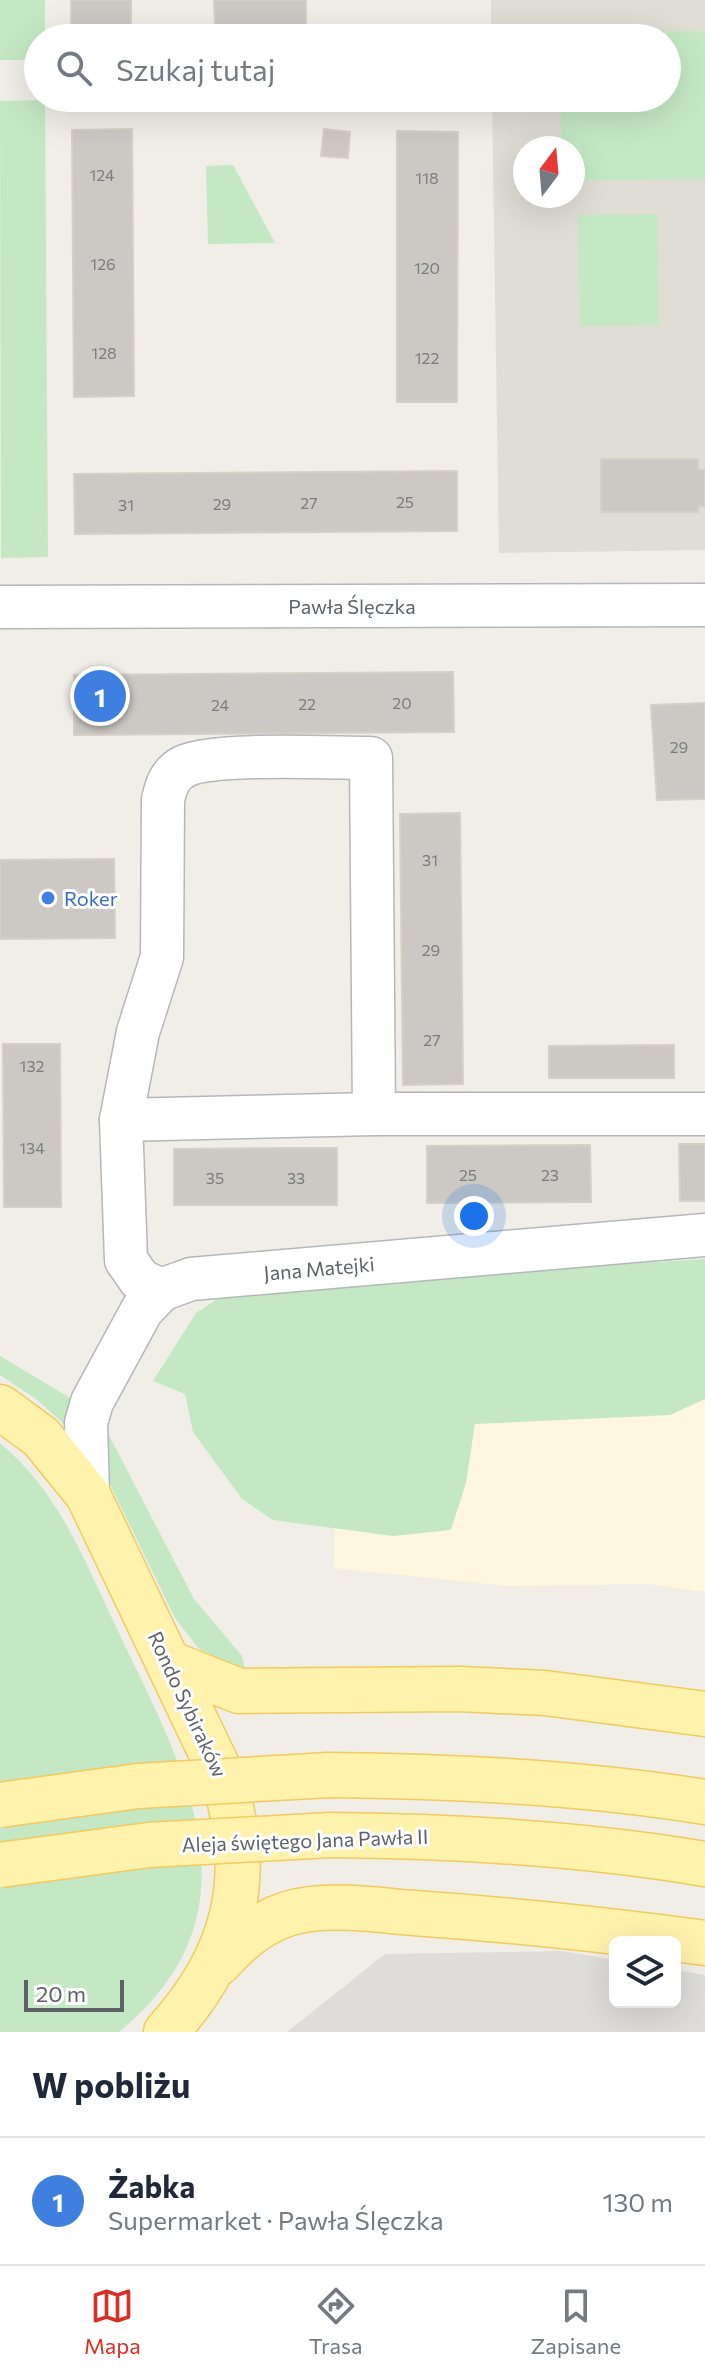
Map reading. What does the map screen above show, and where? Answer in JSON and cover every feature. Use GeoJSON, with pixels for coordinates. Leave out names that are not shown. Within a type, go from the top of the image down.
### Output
{"type":"FeatureCollection","features":[{"type":"Feature","properties":{"kind":"main road","name":"Rondo Sybiraków"},"geometry":{"type":"LineString","coordinates":[[0,1407],[41,1437],[76,1478],[224,1780],[237,1829],[240,1856],[238,1892],[230,1927],[210,1974],[166,2032]]}},
{"type":"Feature","properties":{"kind":"main road"},"geometry":{"type":"LineString","coordinates":[[169,1663],[239,1691],[460,1689],[545,1693],[705,1714]]}},
{"type":"Feature","properties":{"kind":"main road"},"geometry":{"type":"LineString","coordinates":[[0,1805],[138,1786],[329,1775],[443,1775],[577,1786],[705,1802]]}},
{"type":"Feature","properties":{"kind":"main road","name":"Aleja świętego Jana Pawła II"},"geometry":{"type":"LineString","coordinates":[[0,1865],[149,1845],[330,1835],[456,1837],[575,1847],[705,1864]]}},
{"type":"Feature","properties":{"kind":"main road"},"geometry":{"type":"LineString","coordinates":[[210,1974],[252,1930],[290,1913],[310,1910],[369,1910],[565,1924],[705,1943]]}},
{"type":"Feature","properties":{"kind":"street","name":"Pawła Ślęczka"},"geometry":{"type":"LineString","coordinates":[[0,607],[705,605]]}},
{"type":"Feature","properties":{"kind":"street"},"geometry":{"type":"LineString","coordinates":[[76,1478],[92,1402],[142,1310],[161,1290],[140,1280],[126,1260],[121,1120],[138,1032],[162,957],[163,800],[168,780],[184,766],[213,759],[371,758],[374,1114]]}},
{"type":"Feature","properties":{"kind":"street"},"geometry":{"type":"LineString","coordinates":[[121,1120],[374,1114],[705,1114]]}},
{"type":"Feature","properties":{"kind":"street","name":"Jana Matejki"},"geometry":{"type":"LineString","coordinates":[[161,1290],[191,1279],[705,1235]]}},
{"type":"Feature","properties":{"kind":"shaded area"},"geometry":{"type":"Polygon","coordinates":[[[491,0],[705,0],[705,550],[499,553],[492,112],[681,112],[681,24],[491,24],[491,0]]]}},
{"type":"Feature","properties":{"kind":"shaded area"},"geometry":{"type":"Polygon","coordinates":[[[705,1304],[705,1592],[648,1584],[508,1586],[334,1568],[337,1319],[705,1304]]]}},
{"type":"Feature","properties":{"kind":"shaded area"},"geometry":{"type":"Polygon","coordinates":[[[562,1951],[609,1959],[609,2008],[681,2008],[681,1971],[705,1975],[705,2032],[287,2032],[385,1954],[562,1951]]]}},
{"type":"Feature","properties":{"kind":"green space"},"geometry":{"type":"Polygon","coordinates":[[[0,0],[45,0],[45,24],[24,24],[24,60],[0,60],[0,0]]]}},
{"type":"Feature","properties":{"kind":"green space"},"geometry":{"type":"Polygon","coordinates":[[[681,31],[705,31],[705,179],[585,180],[585,136],[561,136],[561,112],[681,112],[681,31]]]}},
{"type":"Feature","properties":{"kind":"green space"},"geometry":{"type":"Polygon","coordinates":[[[24,100],[24,112],[45,112],[48,557],[1,558],[0,101],[24,100]]]}},
{"type":"Feature","properties":{"kind":"green space"},"geometry":{"type":"Polygon","coordinates":[[[233,165],[275,243],[208,244],[206,166],[233,165]]]}},
{"type":"Feature","properties":{"kind":"green space"},"geometry":{"type":"Polygon","coordinates":[[[657,214],[659,325],[580,326],[578,215],[657,214]]]}},
{"type":"Feature","properties":{"kind":"green space"},"geometry":{"type":"Polygon","coordinates":[[[705,1259],[705,1399],[670,1415],[475,1424],[466,1483],[451,1530],[393,1536],[273,1520],[242,1499],[193,1432],[185,1394],[153,1381],[196,1313],[232,1289],[705,1259]]]}},
{"type":"Feature","properties":{"kind":"green space"},"geometry":{"type":"Polygon","coordinates":[[[0,1356],[77,1402],[65,1425],[36,1399],[0,1375],[0,1356]]]}},
{"type":"Feature","properties":{"kind":"green space"},"geometry":{"type":"Polygon","coordinates":[[[100,1418],[194,1599],[242,1656],[245,1670],[199,1649],[175,1618],[104,1472],[100,1418]]]}},
{"type":"Feature","properties":{"kind":"green space"},"geometry":{"type":"Polygon","coordinates":[[[0,1443],[39,1484],[82,1554],[167,1735],[186,1787],[199,1838],[201,1888],[191,1937],[164,1985],[119,2032],[0,2032],[0,1443]]]}},
{"type":"Feature","properties":{"kind":"building"},"geometry":{"type":"Polygon","coordinates":[[[71,0],[131,0],[131,24],[71,24],[71,0]]]}},
{"type":"Feature","properties":{"kind":"building"},"geometry":{"type":"Polygon","coordinates":[[[214,0],[306,0],[306,24],[215,24],[214,0]]]}},
{"type":"Feature","properties":{"kind":"building"},"geometry":{"type":"Polygon","coordinates":[[[132,129],[134,396],[74,397],[72,130],[132,129]]]}},
{"type":"Feature","properties":{"kind":"building"},"geometry":{"type":"Polygon","coordinates":[[[324,129],[350,132],[348,158],[321,156],[324,129]]]}},
{"type":"Feature","properties":{"kind":"building"},"geometry":{"type":"Polygon","coordinates":[[[397,131],[458,132],[457,402],[397,402],[397,131]]]}},
{"type":"Feature","properties":{"kind":"building"},"geometry":{"type":"Polygon","coordinates":[[[601,459],[698,459],[698,470],[705,470],[705,506],[699,506],[698,512],[601,512],[601,459]]]}},
{"type":"Feature","properties":{"kind":"building"},"geometry":{"type":"Polygon","coordinates":[[[457,471],[457,531],[75,534],[74,474],[457,471]]]}},
{"type":"Feature","properties":{"kind":"building"},"geometry":{"type":"Polygon","coordinates":[[[453,672],[454,732],[74,735],[74,675],[453,672]]]}},
{"type":"Feature","properties":{"kind":"building"},"geometry":{"type":"Polygon","coordinates":[[[705,703],[705,799],[657,800],[651,705],[705,703]]]}},
{"type":"Feature","properties":{"kind":"building"},"geometry":{"type":"Polygon","coordinates":[[[460,813],[463,1084],[403,1085],[400,814],[460,813]]]}},
{"type":"Feature","properties":{"kind":"building"},"geometry":{"type":"Polygon","coordinates":[[[114,859],[115,938],[0,939],[0,860],[114,859]]]}},
{"type":"Feature","properties":{"kind":"building"},"geometry":{"type":"Polygon","coordinates":[[[3,1044],[60,1044],[61,1207],[4,1207],[3,1044]]]}},
{"type":"Feature","properties":{"kind":"building"},"geometry":{"type":"Polygon","coordinates":[[[674,1045],[674,1078],[549,1078],[549,1046],[674,1045]]]}},
{"type":"Feature","properties":{"kind":"building"},"geometry":{"type":"Polygon","coordinates":[[[679,1144],[705,1144],[705,1201],[680,1201],[679,1144]]]}},
{"type":"Feature","properties":{"kind":"building"},"geometry":{"type":"Polygon","coordinates":[[[590,1145],[591,1202],[427,1203],[427,1146],[590,1145]]]}},
{"type":"Feature","properties":{"kind":"building"},"geometry":{"type":"Polygon","coordinates":[[[337,1148],[337,1205],[174,1205],[174,1149],[337,1148]]]}},
{"type":"Feature","properties":{"kind":"place","name":"Żabka"},"geometry":{"type":"Point","coordinates":[100,696]}},
{"type":"Feature","properties":{"kind":"place","name":"Roker"},"geometry":{"type":"Point","coordinates":[48,898]}}]}
